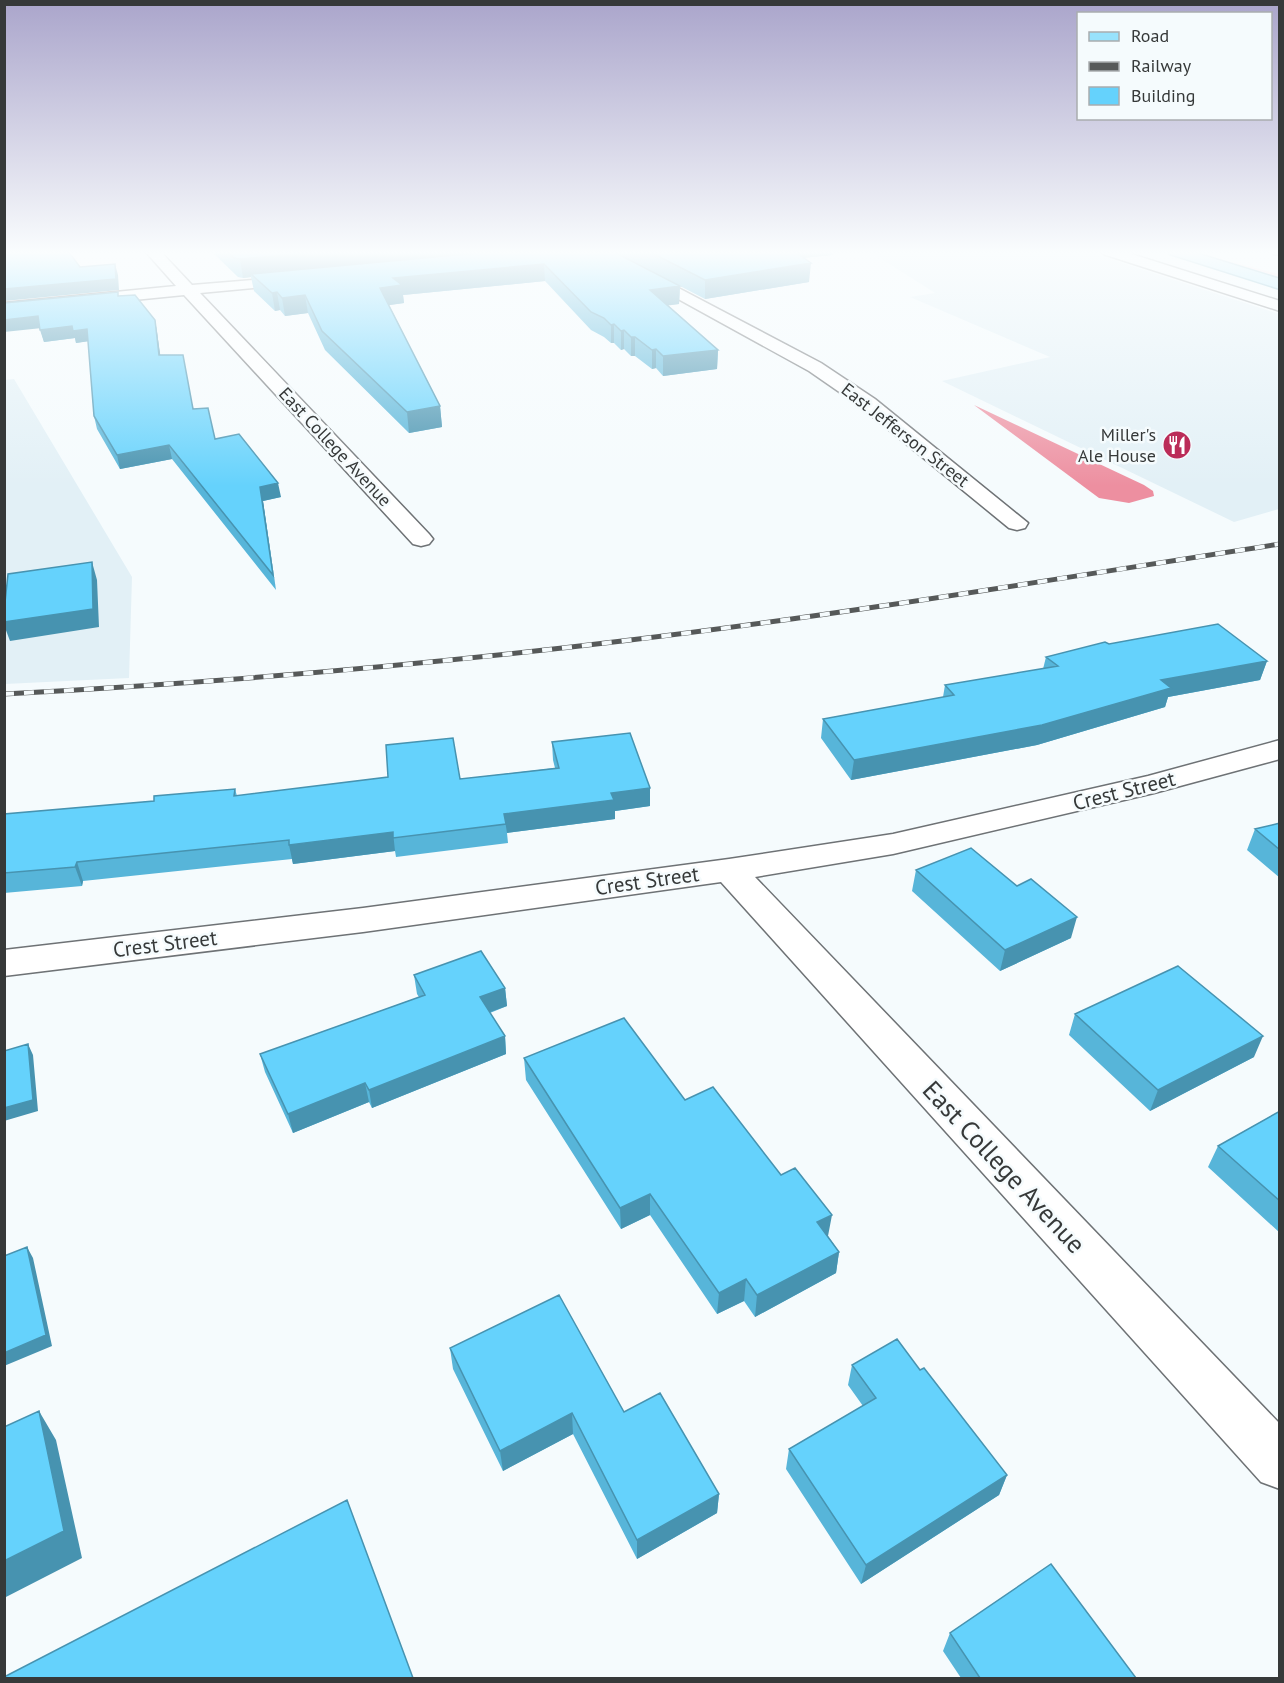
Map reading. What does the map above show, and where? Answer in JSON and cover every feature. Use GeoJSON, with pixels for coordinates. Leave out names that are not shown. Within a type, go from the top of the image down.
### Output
{"type":"FeatureCollection","features":[{"type":"Feature","properties":{"kind":"street","name":"East College Avenue"},"geometry":{"type":"LineString","coordinates":[[225,330],[421,539]]}},
{"type":"Feature","properties":{"kind":"street","name":"East Jefferson Street"},"geometry":{"type":"LineString","coordinates":[[744,330],[815,367],[867,403],[1017,523]]}},
{"type":"Feature","properties":{"kind":"street","name":"Crest Street"},"geometry":{"type":"LineString","coordinates":[[4,963],[375,918],[729,870],[894,844],[1154,784],[1280,749]]}},
{"type":"Feature","properties":{"kind":"street","name":"East College Avenue"},"geometry":{"type":"LineString","coordinates":[[729,870],[1280,1463]]}},
{"type":"Feature","properties":{"kind":"shaded area","name":"Miller's Ale House"},"geometry":{"type":"Polygon","coordinates":[[[986,330],[1279,330],[1279,509],[1234,522],[942,381],[1050,357],[986,330]]]}},
{"type":"Feature","properties":{"kind":"shaded area"},"geometry":{"type":"Polygon","coordinates":[[[14,379],[132,577],[129,678],[5,684],[4,380],[14,379]]]}},
{"type":"Feature","properties":{"kind":"shaded area"},"geometry":{"type":"Polygon","coordinates":[[[974,405],[1144,485],[1153,491],[1154,496],[1129,503],[1099,498],[974,405]]]}},
{"type":"Feature","properties":{"kind":"building"},"geometry":{"type":"Polygon","coordinates":[[[87,330],[156,330],[159,355],[183,355],[193,409],[208,408],[215,439],[239,434],[278,483],[260,487],[273,575],[169,445],[117,455],[94,416],[87,330]]]}},
{"type":"Feature","properties":{"kind":"building"},"geometry":{"type":"Polygon","coordinates":[[[401,330],[440,406],[407,412],[322,331],[401,330]]]}},
{"type":"Feature","properties":{"kind":"building"},"geometry":{"type":"Polygon","coordinates":[[[620,330],[695,330],[718,350],[663,356],[656,349],[652,350],[624,330],[620,330]]]}},
{"type":"Feature","properties":{"kind":"building"},"geometry":{"type":"Polygon","coordinates":[[[92,562],[93,609],[4,622],[8,574],[92,562]]]}},
{"type":"Feature","properties":{"kind":"building"},"geometry":{"type":"Polygon","coordinates":[[[1218,624],[1267,661],[1161,680],[1171,688],[1042,725],[854,760],[823,719],[954,695],[945,685],[1058,666],[1046,657],[1105,642],[1109,644],[1218,624]]]}},
{"type":"Feature","properties":{"kind":"building"},"geometry":{"type":"Polygon","coordinates":[[[630,733],[650,788],[611,793],[614,800],[504,814],[506,824],[393,838],[393,832],[289,845],[289,840],[77,862],[75,867],[4,873],[4,814],[154,801],[154,796],[235,789],[234,796],[388,777],[386,745],[453,738],[460,779],[559,768],[552,742],[630,733]]]}},
{"type":"Feature","properties":{"kind":"building"},"geometry":{"type":"Polygon","coordinates":[[[1280,823],[1280,850],[1255,829],[1280,823]]]}},
{"type":"Feature","properties":{"kind":"building"},"geometry":{"type":"Polygon","coordinates":[[[971,848],[1017,886],[1031,879],[1077,917],[1005,950],[916,870],[971,848]]]}},
{"type":"Feature","properties":{"kind":"building"},"geometry":{"type":"Polygon","coordinates":[[[481,951],[505,988],[480,997],[505,1036],[369,1090],[365,1083],[288,1114],[260,1054],[425,995],[414,975],[481,951]]]}},
{"type":"Feature","properties":{"kind":"building"},"geometry":{"type":"Polygon","coordinates":[[[1178,966],[1263,1036],[1158,1090],[1075,1014],[1178,966]]]}},
{"type":"Feature","properties":{"kind":"building"},"geometry":{"type":"Polygon","coordinates":[[[624,1018],[685,1100],[713,1087],[781,1175],[795,1168],[832,1215],[817,1222],[839,1252],[757,1295],[746,1279],[719,1293],[650,1194],[620,1208],[524,1058],[624,1018]]]}},
{"type":"Feature","properties":{"kind":"building"},"geometry":{"type":"Polygon","coordinates":[[[28,1044],[33,1100],[4,1108],[4,1051],[28,1044]]]}},
{"type":"Feature","properties":{"kind":"building"},"geometry":{"type":"Polygon","coordinates":[[[1280,1111],[1280,1201],[1218,1146],[1280,1111]]]}},
{"type":"Feature","properties":{"kind":"building"},"geometry":{"type":"Polygon","coordinates":[[[27,1247],[46,1335],[4,1353],[4,1256],[27,1247]]]}},
{"type":"Feature","properties":{"kind":"building"},"geometry":{"type":"Polygon","coordinates":[[[559,1295],[624,1412],[660,1393],[719,1494],[637,1540],[572,1413],[500,1451],[450,1348],[559,1295]]]}},
{"type":"Feature","properties":{"kind":"building"},"geometry":{"type":"Polygon","coordinates":[[[897,1339],[920,1370],[924,1368],[1007,1475],[866,1565],[789,1449],[876,1398],[852,1365],[897,1339]]]}},
{"type":"Feature","properties":{"kind":"building"},"geometry":{"type":"Polygon","coordinates":[[[39,1411],[64,1531],[4,1561],[4,1427],[39,1411]]]}},
{"type":"Feature","properties":{"kind":"building"},"geometry":{"type":"Polygon","coordinates":[[[347,1500],[413,1678],[4,1678],[4,1677],[347,1500]]]}},
{"type":"Feature","properties":{"kind":"building"},"geometry":{"type":"Polygon","coordinates":[[[1051,1564],[1136,1678],[980,1678],[950,1633],[1051,1564]]]}},
{"type":"Feature","properties":{"kind":"railway"},"geometry":{"type":"LineString","coordinates":[[4,694],[313,673],[622,641],[869,608],[1280,544]]}},
{"type":"Feature","properties":{"kind":"place","name":"Miller's Ale House"},"geometry":{"type":"Point","coordinates":[1177,445]}}]}
